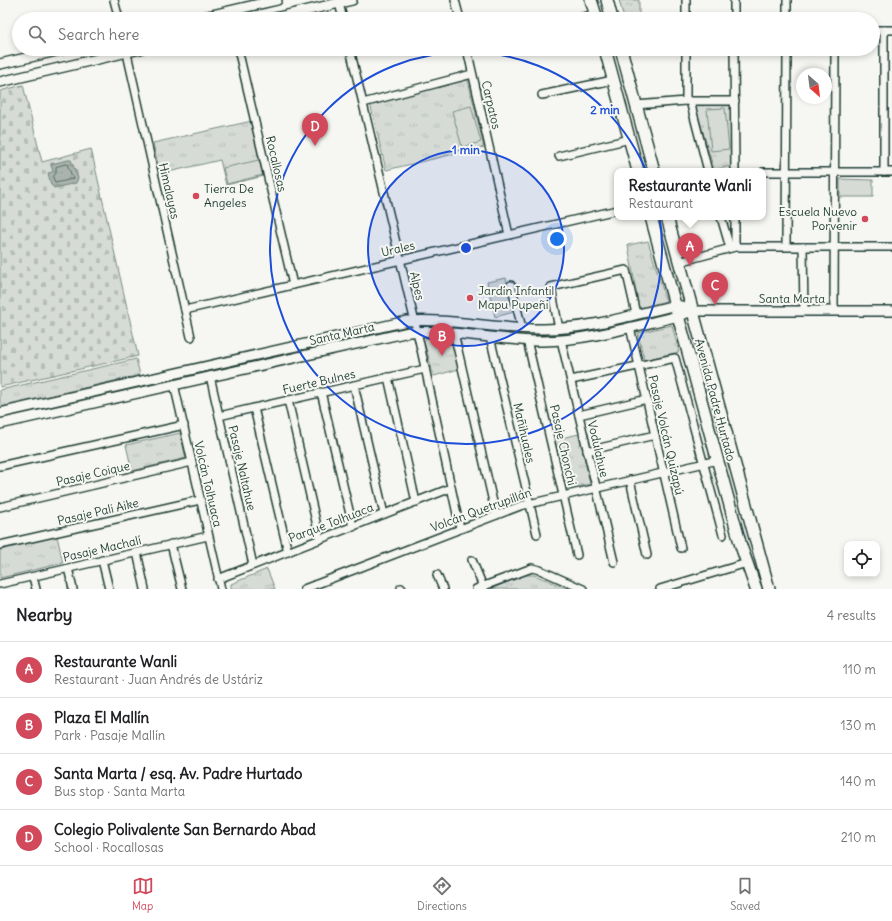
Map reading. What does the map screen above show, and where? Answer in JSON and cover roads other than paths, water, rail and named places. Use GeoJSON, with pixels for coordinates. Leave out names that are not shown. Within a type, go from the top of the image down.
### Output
{"type":"FeatureCollection","features":[{"type":"Feature","properties":{"kind":"main road"},"geometry":{"type":"LineString","coordinates":[[591,0],[595,12]]}},
{"type":"Feature","properties":{"kind":"main road"},"geometry":{"type":"LineString","coordinates":[[607,0],[610,12]]}},
{"type":"Feature","properties":{"kind":"main road"},"geometry":{"type":"LineString","coordinates":[[607,56],[637,168]]}},
{"type":"Feature","properties":{"kind":"main road"},"geometry":{"type":"LineString","coordinates":[[623,56],[653,168]]}},
{"type":"Feature","properties":{"kind":"main road","name":"Avenida Padre Hurtado"},"geometry":{"type":"LineString","coordinates":[[652,220],[747,563],[756,589]]}},
{"type":"Feature","properties":{"kind":"main road","name":"Avenida Padre Hurtado"},"geometry":{"type":"LineString","coordinates":[[668,220],[769,589]]}},
{"type":"Feature","properties":{"kind":"street"},"geometry":{"type":"LineString","coordinates":[[114,0],[117,12]]}},
{"type":"Feature","properties":{"kind":"street"},"geometry":{"type":"LineString","coordinates":[[217,12],[243,4],[277,0]]}},
{"type":"Feature","properties":{"kind":"street"},"geometry":{"type":"LineString","coordinates":[[300,12],[352,0]]}},
{"type":"Feature","properties":{"kind":"street"},"geometry":{"type":"LineString","coordinates":[[455,0],[458,12]]}},
{"type":"Feature","properties":{"kind":"street"},"geometry":{"type":"LineString","coordinates":[[686,0],[686,12]]}},
{"type":"Feature","properties":{"kind":"street"},"geometry":{"type":"LineString","coordinates":[[734,0],[734,12]]}},
{"type":"Feature","properties":{"kind":"street"},"geometry":{"type":"LineString","coordinates":[[787,0],[787,12]]}},
{"type":"Feature","properties":{"kind":"street"},"geometry":{"type":"LineString","coordinates":[[339,3],[341,12]]}},
{"type":"Feature","properties":{"kind":"street"},"geometry":{"type":"LineString","coordinates":[[884,172],[888,30]]}},
{"type":"Feature","properties":{"kind":"street"},"geometry":{"type":"LineString","coordinates":[[0,64],[35,56]]}},
{"type":"Feature","properties":{"kind":"street"},"geometry":{"type":"LineString","coordinates":[[0,82],[103,56]]}},
{"type":"Feature","properties":{"kind":"street","name":"Himalayas"},"geometry":{"type":"LineString","coordinates":[[128,56],[191,337]]}},
{"type":"Feature","properties":{"kind":"street","name":"Rocallosas"},"geometry":{"type":"LineString","coordinates":[[240,56],[293,285]]}},
{"type":"Feature","properties":{"kind":"street","name":"Alpes"},"geometry":{"type":"LineString","coordinates":[[352,56],[417,331],[460,528]]}},
{"type":"Feature","properties":{"kind":"street","name":"Carpatos"},"geometry":{"type":"LineString","coordinates":[[468,56],[509,235]]}},
{"type":"Feature","properties":{"kind":"street"},"geometry":{"type":"LineString","coordinates":[[686,56],[688,101],[707,168]]}},
{"type":"Feature","properties":{"kind":"street"},"geometry":{"type":"LineString","coordinates":[[734,56],[735,168]]}},
{"type":"Feature","properties":{"kind":"street"},"geometry":{"type":"LineString","coordinates":[[786,246],[787,56]]}},
{"type":"Feature","properties":{"kind":"street"},"geometry":{"type":"LineString","coordinates":[[834,311],[835,56]]}},
{"type":"Feature","properties":{"kind":"street"},"geometry":{"type":"LineString","coordinates":[[363,103],[472,74]]}},
{"type":"Feature","properties":{"kind":"street"},"geometry":{"type":"LineString","coordinates":[[542,95],[613,80]]}},
{"type":"Feature","properties":{"kind":"street"},"geometry":{"type":"LineString","coordinates":[[636,105],[688,101],[735,102]]}},
{"type":"Feature","properties":{"kind":"street"},"geometry":{"type":"LineString","coordinates":[[559,156],[630,139]]}},
{"type":"Feature","properties":{"kind":"street"},"geometry":{"type":"LineString","coordinates":[[766,172],[892,172]]}},
{"type":"Feature","properties":{"kind":"street","name":"Urales"},"geometry":{"type":"LineString","coordinates":[[185,310],[614,211]]}},
{"type":"Feature","properties":{"kind":"street"},"geometry":{"type":"LineString","coordinates":[[722,220],[732,247]]}},
{"type":"Feature","properties":{"kind":"street"},"geometry":{"type":"LineString","coordinates":[[732,247],[735,220]]}},
{"type":"Feature","properties":{"kind":"street"},"geometry":{"type":"LineString","coordinates":[[679,262],[732,247],[892,247]]}},
{"type":"Feature","properties":{"kind":"street"},"geometry":{"type":"LineString","coordinates":[[803,247],[804,311]]}},
{"type":"Feature","properties":{"kind":"street"},"geometry":{"type":"LineString","coordinates":[[559,329],[551,287],[626,270],[636,314]]}},
{"type":"Feature","properties":{"kind":"street"},"geometry":{"type":"LineString","coordinates":[[511,285],[522,328]]}},
{"type":"Feature","properties":{"kind":"street","name":"Santa Marta"},"geometry":{"type":"LineString","coordinates":[[0,413],[389,325],[414,321],[445,321],[522,328],[559,329],[584,326],[676,305],[692,311]]}},
{"type":"Feature","properties":{"kind":"street","name":"Santa Marta"},"geometry":{"type":"LineString","coordinates":[[0,424],[398,333],[417,331],[527,340],[561,340],[630,327],[678,316],[692,311],[892,311]]}},
{"type":"Feature","properties":{"kind":"street","name":"Pasaje Volcán Quizapú"},"geometry":{"type":"LineString","coordinates":[[630,327],[681,548]]}},
{"type":"Feature","properties":{"kind":"street"},"geometry":{"type":"LineString","coordinates":[[454,333],[496,515]]}},
{"type":"Feature","properties":{"kind":"street","name":"Mañihuales"},"geometry":{"type":"LineString","coordinates":[[490,336],[537,534]]}},
{"type":"Feature","properties":{"kind":"street","name":"Pasaje Chonchi"},"geometry":{"type":"LineString","coordinates":[[527,340],[578,555]]}},
{"type":"Feature","properties":{"kind":"street","name":"Vodulahue"},"geometry":{"type":"LineString","coordinates":[[561,340],[614,562]]}},
{"type":"Feature","properties":{"kind":"street"},"geometry":{"type":"LineString","coordinates":[[571,380],[675,358],[724,535]]}},
{"type":"Feature","properties":{"kind":"street","name":"Fuerte Bulnes"},"geometry":{"type":"LineString","coordinates":[[219,416],[425,369]]}},
{"type":"Feature","properties":{"kind":"street","name":"Pasaje Naltahue"},"geometry":{"type":"LineString","coordinates":[[210,376],[254,565]]}},
{"type":"Feature","properties":{"kind":"street"},"geometry":{"type":"LineString","coordinates":[[388,377],[416,502]]}},
{"type":"Feature","properties":{"kind":"street","name":"Volcán Tolhuaca"},"geometry":{"type":"LineString","coordinates":[[174,384],[221,589]]}},
{"type":"Feature","properties":{"kind":"street"},"geometry":{"type":"LineString","coordinates":[[354,385],[384,514]]}},
{"type":"Feature","properties":{"kind":"street"},"geometry":{"type":"LineString","coordinates":[[321,392],[353,527]]}},
{"type":"Feature","properties":{"kind":"street"},"geometry":{"type":"LineString","coordinates":[[579,415],[647,399]]}},
{"type":"Feature","properties":{"kind":"street"},"geometry":{"type":"LineString","coordinates":[[288,400],[320,540]]}},
{"type":"Feature","properties":{"kind":"street"},"geometry":{"type":"LineString","coordinates":[[254,408],[288,552]]}},
{"type":"Feature","properties":{"kind":"street"},"geometry":{"type":"LineString","coordinates":[[0,466],[184,425]]}},
{"type":"Feature","properties":{"kind":"street"},"geometry":{"type":"LineString","coordinates":[[588,451],[655,435]]}},
{"type":"Feature","properties":{"kind":"street","name":"Volcán Quetrupillán"},"geometry":{"type":"LineString","coordinates":[[304,589],[460,528],[529,504],[718,460]]}},
{"type":"Feature","properties":{"kind":"street","name":"Pasaje Coique"},"geometry":{"type":"LineString","coordinates":[[0,507],[192,462]]}},
{"type":"Feature","properties":{"kind":"street"},"geometry":{"type":"LineString","coordinates":[[630,480],[647,554]]}},
{"type":"Feature","properties":{"kind":"street","name":"Parque Tolhuaca"},"geometry":{"type":"LineString","coordinates":[[218,579],[451,488]]}},
{"type":"Feature","properties":{"kind":"street","name":"Pasaje Pali Aike"},"geometry":{"type":"LineString","coordinates":[[0,545],[200,500]]}},
{"type":"Feature","properties":{"kind":"street","name":"Pasaje Machalí"},"geometry":{"type":"LineString","coordinates":[[0,584],[208,536]]}},
{"type":"Feature","properties":{"kind":"street"},"geometry":{"type":"LineString","coordinates":[[171,544],[182,589]]}},
{"type":"Feature","properties":{"kind":"street"},"geometry":{"type":"LineString","coordinates":[[137,552],[145,589]]}},
{"type":"Feature","properties":{"kind":"street"},"geometry":{"type":"LineString","coordinates":[[102,560],[109,589]]}},
{"type":"Feature","properties":{"kind":"street"},"geometry":{"type":"LineString","coordinates":[[472,560],[481,588],[532,568],[543,571],[583,589]]}},
{"type":"Feature","properties":{"kind":"street"},"geometry":{"type":"LineString","coordinates":[[660,589],[747,563]]}},
{"type":"Feature","properties":{"kind":"street"},"geometry":{"type":"LineString","coordinates":[[68,568],[73,589]]}},
{"type":"Feature","properties":{"kind":"street"},"geometry":{"type":"LineString","coordinates":[[437,574],[443,589]]}},
{"type":"Feature","properties":{"kind":"street"},"geometry":{"type":"LineString","coordinates":[[33,576],[36,589]]}},
{"type":"Feature","properties":{"kind":"water"},"geometry":{"type":"Polygon","coordinates":[[[71,160],[78,178],[76,183],[54,188],[51,185],[48,173],[53,172],[51,164],[71,160]]]}},
{"type":"Feature","properties":{"kind":"place","name":"Colegio Polivalente San Bernardo Abad"},"geometry":{"type":"Point","coordinates":[315,146]}},
{"type":"Feature","properties":{"kind":"place","name":"Tierra De Angeles"},"geometry":{"type":"Point","coordinates":[196,196]}},
{"type":"Feature","properties":{"kind":"place","name":"Escuela Nuevo Porvenir"},"geometry":{"type":"Point","coordinates":[865,219]}},
{"type":"Feature","properties":{"kind":"place","name":"Restaurante Wanli"},"geometry":{"type":"Point","coordinates":[690,266]}},
{"type":"Feature","properties":{"kind":"place","name":"Jardín Infantil Mapu Pupeñi"},"geometry":{"type":"Point","coordinates":[470,298]}},
{"type":"Feature","properties":{"kind":"place","name":"Santa Marta / esq. Av. Padre Hurtado"},"geometry":{"type":"Point","coordinates":[715,305]}},
{"type":"Feature","properties":{"kind":"place","name":"Plaza El Mallín"},"geometry":{"type":"Point","coordinates":[442,356]}}]}
